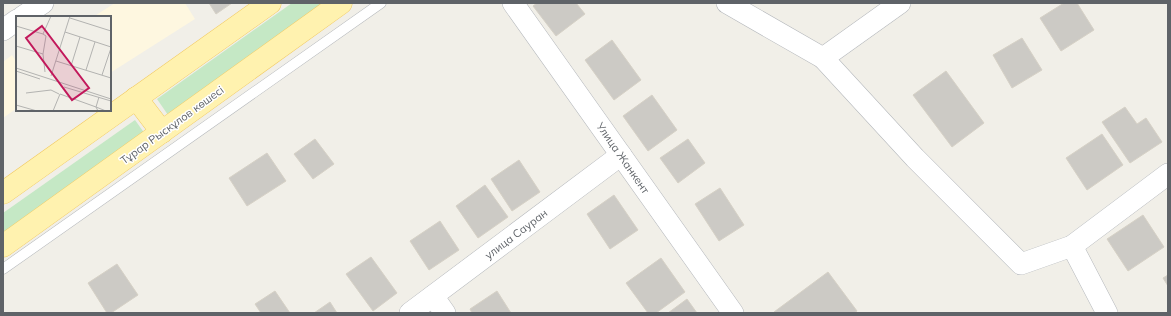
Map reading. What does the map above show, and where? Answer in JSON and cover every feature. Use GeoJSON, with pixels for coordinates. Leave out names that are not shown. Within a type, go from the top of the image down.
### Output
{"type":"FeatureCollection","features":[{"type":"Feature","properties":{"kind":"main road"},"geometry":{"type":"LineString","coordinates":[[3,193],[270,3]]}},
{"type":"Feature","properties":{"kind":"main road","name":"Тұрар Рыскұлов көшесі"},"geometry":{"type":"LineString","coordinates":[[3,246],[342,3]]}},
{"type":"Feature","properties":{"kind":"main road"},"geometry":{"type":"LineString","coordinates":[[136,98],[162,132]]}},
{"type":"Feature","properties":{"kind":"street"},"geometry":{"type":"LineString","coordinates":[[24,16],[43,3]]}},
{"type":"Feature","properties":{"kind":"street","name":"Улица Жанкент"},"geometry":{"type":"LineString","coordinates":[[513,3],[733,313]]}},
{"type":"Feature","properties":{"kind":"street"},"geometry":{"type":"LineString","coordinates":[[727,3],[823,58],[915,158],[1021,264],[1072,246],[1168,174]]}},
{"type":"Feature","properties":{"kind":"street"},"geometry":{"type":"LineString","coordinates":[[823,58],[900,3]]}},
{"type":"Feature","properties":{"kind":"street"},"geometry":{"type":"LineString","coordinates":[[3,30],[16,21]]}},
{"type":"Feature","properties":{"kind":"street","name":"улица Сауран"},"geometry":{"type":"LineString","coordinates":[[410,313],[621,156]]}},
{"type":"Feature","properties":{"kind":"street"},"geometry":{"type":"LineString","coordinates":[[1072,246],[1107,313]]}},
{"type":"Feature","properties":{"kind":"street"},"geometry":{"type":"LineString","coordinates":[[433,296],[445,313]]}},
{"type":"Feature","properties":{"kind":"lane"},"geometry":{"type":"LineString","coordinates":[[3,269],[381,3]]}},
{"type":"Feature","properties":{"kind":"shaded area"},"geometry":{"type":"Polygon","coordinates":[[[115,3],[185,3],[195,19],[111,72],[111,16],[95,16],[115,3]]]}},
{"type":"Feature","properties":{"kind":"shaded area"},"geometry":{"type":"Polygon","coordinates":[[[12,55],[16,61],[16,109],[3,118],[3,62],[12,55]]]}},
{"type":"Feature","properties":{"kind":"green space"},"geometry":{"type":"Polygon","coordinates":[[[292,3],[325,3],[168,115],[157,99],[292,3]]]}},
{"type":"Feature","properties":{"kind":"green space"},"geometry":{"type":"Polygon","coordinates":[[[135,120],[145,134],[3,234],[3,213],[135,120]]]}},
{"type":"Feature","properties":{"kind":"building"},"geometry":{"type":"Polygon","coordinates":[[[209,3],[232,3],[216,14],[209,3]]]}},
{"type":"Feature","properties":{"kind":"building"},"geometry":{"type":"Polygon","coordinates":[[[537,3],[576,3],[585,14],[556,36],[533,6],[537,3]]]}},
{"type":"Feature","properties":{"kind":"building"},"geometry":{"type":"Polygon","coordinates":[[[1064,3],[1077,3],[1094,30],[1061,51],[1040,18],[1064,3]]]}},
{"type":"Feature","properties":{"kind":"building"},"geometry":{"type":"Polygon","coordinates":[[[1022,38],[1042,70],[1012,88],[993,55],[1022,38]]]}},
{"type":"Feature","properties":{"kind":"building"},"geometry":{"type":"Polygon","coordinates":[[[612,40],[641,80],[614,100],[585,60],[612,40]]]}},
{"type":"Feature","properties":{"kind":"building"},"geometry":{"type":"Polygon","coordinates":[[[946,71],[984,123],[952,147],[913,95],[946,71]]]}},
{"type":"Feature","properties":{"kind":"building"},"geometry":{"type":"Polygon","coordinates":[[[652,95],[677,130],[648,151],[623,116],[652,95]]]}},
{"type":"Feature","properties":{"kind":"building"},"geometry":{"type":"Polygon","coordinates":[[[1125,107],[1137,124],[1146,118],[1162,142],[1130,163],[1102,122],[1125,107]]]}},
{"type":"Feature","properties":{"kind":"building"},"geometry":{"type":"Polygon","coordinates":[[[1102,134],[1123,165],[1087,190],[1066,158],[1102,134]]]}},
{"type":"Feature","properties":{"kind":"building"},"geometry":{"type":"Polygon","coordinates":[[[315,139],[334,164],[313,179],[294,154],[315,139]]]}},
{"type":"Feature","properties":{"kind":"building"},"geometry":{"type":"Polygon","coordinates":[[[688,139],[705,163],[678,183],[660,158],[688,139]]]}},
{"type":"Feature","properties":{"kind":"building"},"geometry":{"type":"Polygon","coordinates":[[[267,153],[286,181],[247,206],[229,178],[267,153]]]}},
{"type":"Feature","properties":{"kind":"building"},"geometry":{"type":"Polygon","coordinates":[[[519,160],[540,192],[512,211],[491,179],[519,160]]]}},
{"type":"Feature","properties":{"kind":"building"},"geometry":{"type":"Polygon","coordinates":[[[485,185],[508,217],[478,238],[456,206],[485,185]]]}},
{"type":"Feature","properties":{"kind":"building"},"geometry":{"type":"Polygon","coordinates":[[[720,188],[744,225],[719,241],[695,204],[720,188]]]}},
{"type":"Feature","properties":{"kind":"building"},"geometry":{"type":"Polygon","coordinates":[[[614,195],[638,230],[610,249],[587,214],[614,195]]]}},
{"type":"Feature","properties":{"kind":"building"},"geometry":{"type":"Polygon","coordinates":[[[1143,215],[1164,247],[1128,271],[1107,239],[1143,215]]]}},
{"type":"Feature","properties":{"kind":"building"},"geometry":{"type":"Polygon","coordinates":[[[440,221],[459,250],[429,270],[410,241],[440,221]]]}},
{"type":"Feature","properties":{"kind":"building"},"geometry":{"type":"Polygon","coordinates":[[[371,257],[397,293],[373,311],[346,274],[371,257]]]}},
{"type":"Feature","properties":{"kind":"building"},"geometry":{"type":"Polygon","coordinates":[[[661,258],[685,292],[656,313],[648,313],[626,283],[661,258]]]}},
{"type":"Feature","properties":{"kind":"building"},"geometry":{"type":"Polygon","coordinates":[[[117,264],[138,295],[111,313],[107,313],[88,283],[117,264]]]}},
{"type":"Feature","properties":{"kind":"building"},"geometry":{"type":"Polygon","coordinates":[[[828,272],[857,311],[854,313],[774,312],[828,272]]]}},
{"type":"Feature","properties":{"kind":"building"},"geometry":{"type":"Polygon","coordinates":[[[1168,275],[1168,286],[1163,278],[1168,275]]]}},
{"type":"Feature","properties":{"kind":"building"},"geometry":{"type":"Polygon","coordinates":[[[275,291],[290,313],[261,313],[255,304],[275,291]]]}},
{"type":"Feature","properties":{"kind":"building"},"geometry":{"type":"Polygon","coordinates":[[[497,291],[511,313],[472,313],[470,309],[497,291]]]}},
{"type":"Feature","properties":{"kind":"building"},"geometry":{"type":"Polygon","coordinates":[[[687,299],[697,313],[668,313],[687,299]]]}},
{"type":"Feature","properties":{"kind":"building"},"geometry":{"type":"Polygon","coordinates":[[[330,302],[337,313],[314,313],[330,302]]]}}]}
